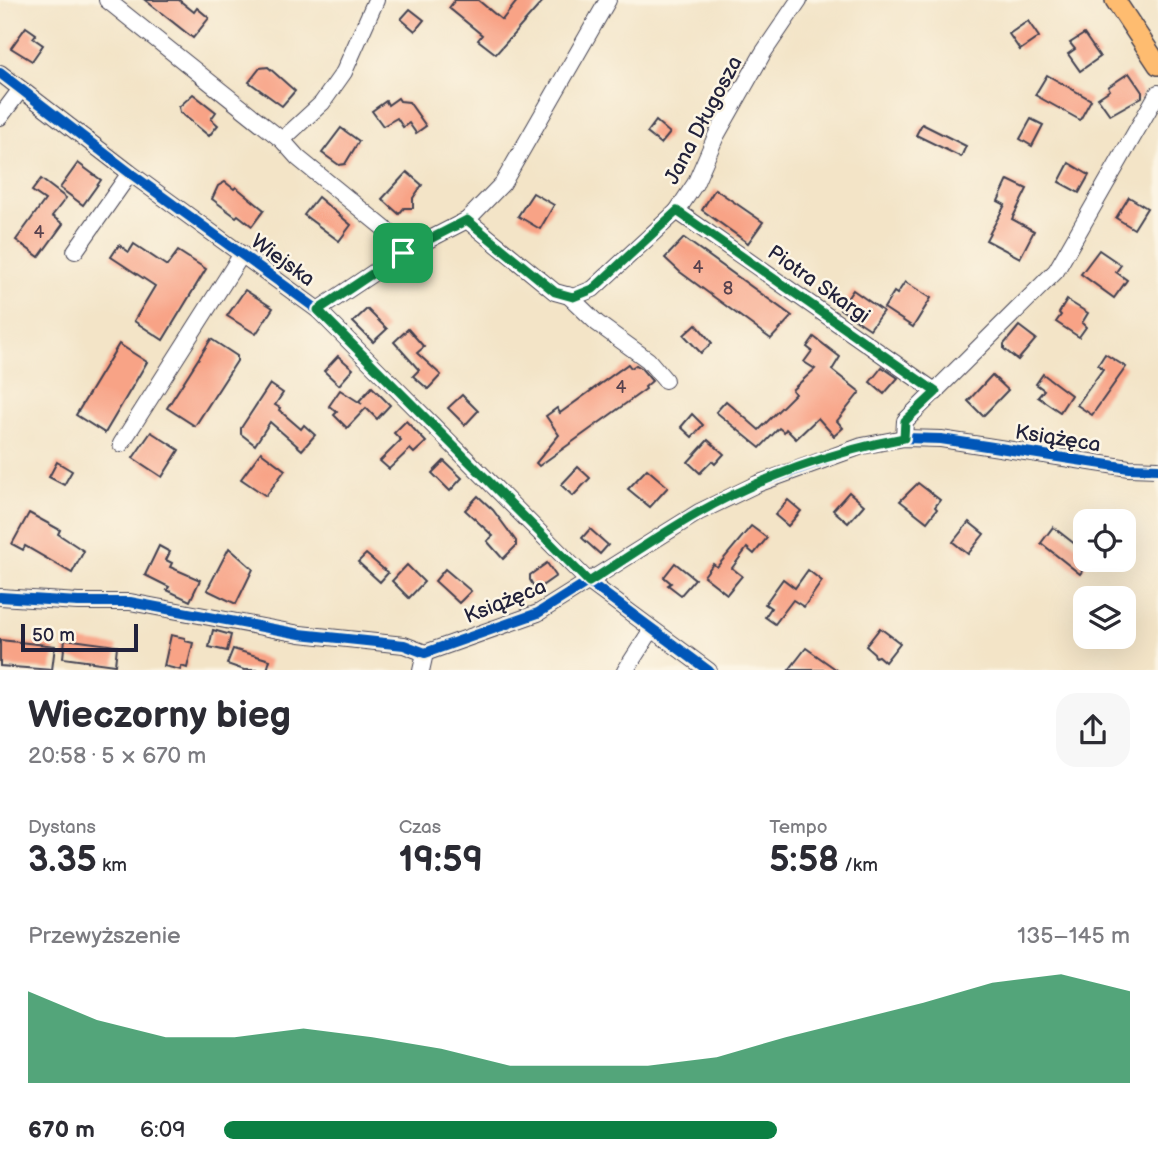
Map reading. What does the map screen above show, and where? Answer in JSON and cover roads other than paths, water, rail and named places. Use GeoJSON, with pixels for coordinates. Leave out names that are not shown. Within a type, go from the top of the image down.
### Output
{"type":"FeatureCollection","features":[{"type":"Feature","properties":{"kind":"main road"},"geometry":{"type":"LineString","coordinates":[[1115,0],[1158,65]]}},
{"type":"Feature","properties":{"kind":"street"},"geometry":{"type":"LineString","coordinates":[[107,0],[282,140],[298,158],[396,238],[403,253]]}},
{"type":"Feature","properties":{"kind":"street"},"geometry":{"type":"LineString","coordinates":[[282,140],[322,103],[344,72],[376,0]]}},
{"type":"Feature","properties":{"kind":"street"},"geometry":{"type":"LineString","coordinates":[[318,310],[403,253],[467,220],[503,183],[608,0]]}},
{"type":"Feature","properties":{"kind":"street","name":"Jana Długosza"},"geometry":{"type":"LineString","coordinates":[[568,295],[573,297],[593,289],[677,211],[695,184],[716,136],[763,52],[799,0]]}},
{"type":"Feature","properties":{"kind":"street","name":"Wiejska"},"geometry":{"type":"LineString","coordinates":[[0,73],[130,173],[318,310],[589,582],[709,670]]}},
{"type":"Feature","properties":{"kind":"street"},"geometry":{"type":"LineString","coordinates":[[0,117],[21,89]]}},
{"type":"Feature","properties":{"kind":"street"},"geometry":{"type":"LineString","coordinates":[[904,438],[905,421],[1056,271],[1158,93]]}},
{"type":"Feature","properties":{"kind":"street"},"geometry":{"type":"LineString","coordinates":[[75,251],[130,173]]}},
{"type":"Feature","properties":{"kind":"street","name":"Piotra Skargi"},"geometry":{"type":"LineString","coordinates":[[677,211],[936,392]]}},
{"type":"Feature","properties":{"kind":"street"},"geometry":{"type":"LineString","coordinates":[[467,220],[555,292],[568,295],[597,323],[648,360],[665,380]]}},
{"type":"Feature","properties":{"kind":"street","name":"Wiejska"},"geometry":{"type":"LineString","coordinates":[[121,444],[242,254]]}},
{"type":"Feature","properties":{"kind":"street","name":"Książęca"},"geometry":{"type":"LineString","coordinates":[[425,653],[538,613],[699,512],[757,484],[862,446],[904,438],[940,439],[1129,468],[1158,469]]}},
{"type":"Feature","properties":{"kind":"street"},"geometry":{"type":"LineString","coordinates":[[0,597],[130,602],[300,634],[404,645],[425,653],[421,670]]}},
{"type":"Feature","properties":{"kind":"street"},"geometry":{"type":"LineString","coordinates":[[625,670],[652,629]]}}]}
